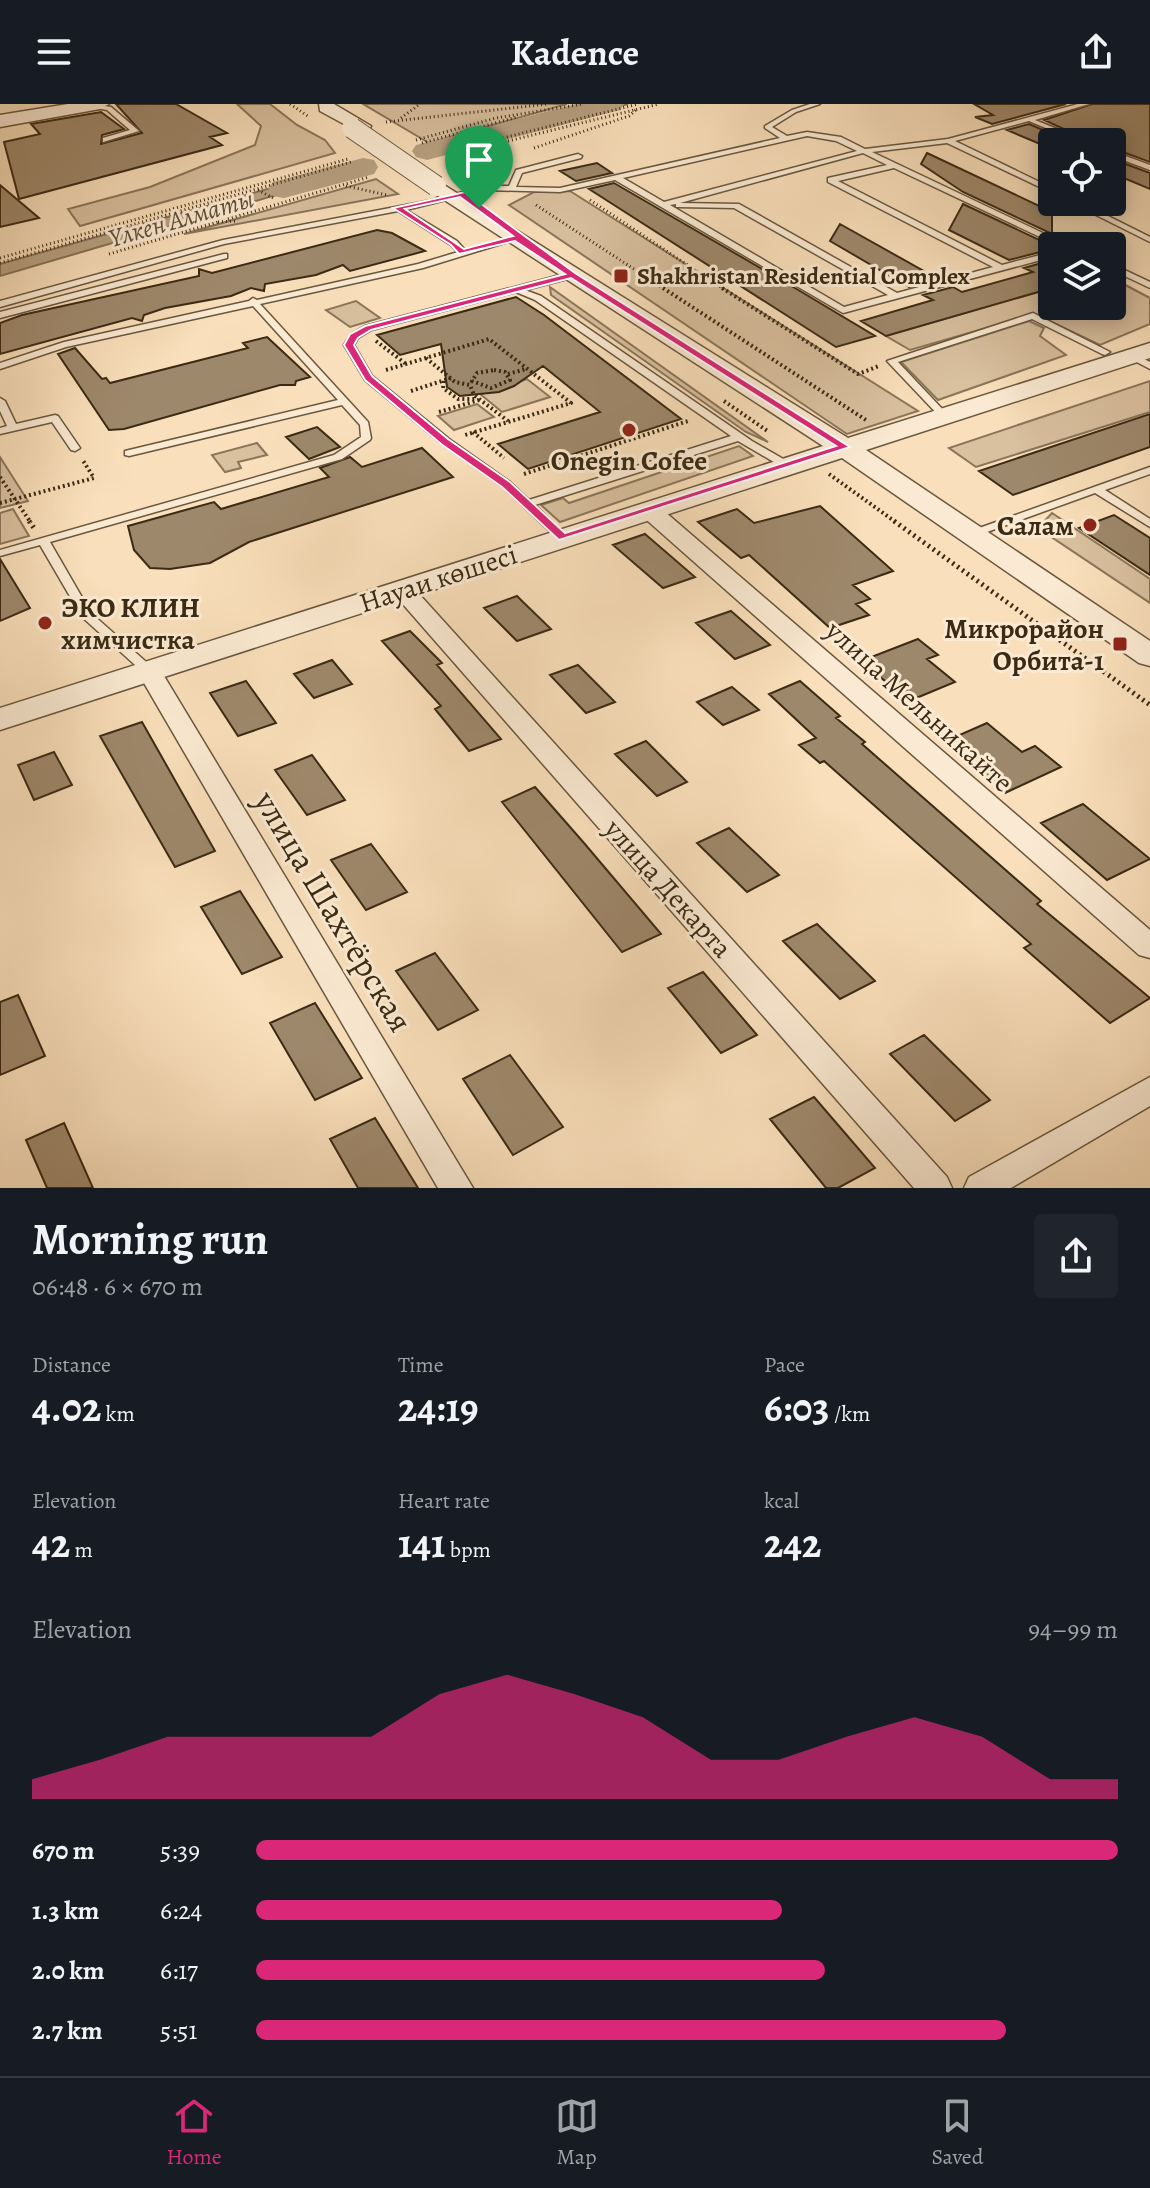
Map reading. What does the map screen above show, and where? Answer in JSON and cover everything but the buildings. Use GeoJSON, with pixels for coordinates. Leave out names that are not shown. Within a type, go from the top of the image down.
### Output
{"type":"FeatureCollection","features":[{"type":"Feature","properties":{"kind":"street"},"geometry":{"type":"LineString","coordinates":[[0,121],[99,105]]}},
{"type":"Feature","properties":{"kind":"street"},"geometry":{"type":"LineString","coordinates":[[323,106],[572,275],[845,447],[1150,656]]}},
{"type":"Feature","properties":{"kind":"street","name":"Науаи көшесі"},"geometry":{"type":"LineString","coordinates":[[0,719],[845,447],[1144,357]]}},
{"type":"Feature","properties":{"kind":"street","name":"улица Мельникайте"},"geometry":{"type":"LineString","coordinates":[[649,510],[1150,947]]}},
{"type":"Feature","properties":{"kind":"street","name":"улица Декарта"},"geometry":{"type":"LineString","coordinates":[[402,589],[935,1188]]}},
{"type":"Feature","properties":{"kind":"street","name":"улица Шахтёрская"},"geometry":{"type":"LineString","coordinates":[[149,671],[456,1188]]}},
{"type":"Feature","properties":{"kind":"street"},"geometry":{"type":"LineString","coordinates":[[981,1188],[1150,1090]]}},
{"type":"Feature","properties":{"kind":"lane"},"geometry":{"type":"LineString","coordinates":[[785,138],[767,127],[794,111],[817,104]]}},
{"type":"Feature","properties":{"kind":"lane"},"geometry":{"type":"LineString","coordinates":[[662,205],[864,151],[948,141],[1032,121],[1086,104]]}},
{"type":"Feature","properties":{"kind":"lane"},"geometry":{"type":"LineString","coordinates":[[99,105],[109,108],[135,131],[106,140]]}},
{"type":"Feature","properties":{"kind":"lane"},"geometry":{"type":"LineString","coordinates":[[1032,121],[1050,128]]}},
{"type":"Feature","properties":{"kind":"lane"},"geometry":{"type":"LineString","coordinates":[[0,304],[223,242],[398,208],[449,190],[560,190],[785,138],[823,135],[864,151],[1038,233]]}},
{"type":"Feature","properties":{"kind":"lane"},"geometry":{"type":"LineString","coordinates":[[948,141],[1038,184]]}},
{"type":"Feature","properties":{"kind":"lane"},"geometry":{"type":"LineString","coordinates":[[512,188],[519,172],[578,156]]}},
{"type":"Feature","properties":{"kind":"lane"},"geometry":{"type":"LineString","coordinates":[[1126,159],[1150,168]]}},
{"type":"Feature","properties":{"kind":"lane"},"geometry":{"type":"LineString","coordinates":[[892,166],[831,180],[1001,268]]}},
{"type":"Feature","properties":{"kind":"lane"},"geometry":{"type":"LineString","coordinates":[[616,177],[843,310],[1038,258]]}},
{"type":"Feature","properties":{"kind":"lane"},"geometry":{"type":"LineString","coordinates":[[662,205],[736,206],[896,296]]}},
{"type":"Feature","properties":{"kind":"lane"},"geometry":{"type":"LineString","coordinates":[[398,208],[454,243],[462,252]]}},
{"type":"Feature","properties":{"kind":"lane"},"geometry":{"type":"LineString","coordinates":[[1102,216],[1150,240]]}},
{"type":"Feature","properties":{"kind":"lane"},"geometry":{"type":"LineString","coordinates":[[0,366],[64,345],[455,258],[462,252],[514,236]]}},
{"type":"Feature","properties":{"kind":"lane"},"geometry":{"type":"LineString","coordinates":[[0,315],[224,256]]}},
{"type":"Feature","properties":{"kind":"lane"},"geometry":{"type":"LineString","coordinates":[[1126,274],[1150,285]]}},
{"type":"Feature","properties":{"kind":"lane"},"geometry":{"type":"LineString","coordinates":[[563,538],[506,484],[445,441],[367,376],[349,345],[354,336],[368,328],[572,275]]}},
{"type":"Feature","properties":{"kind":"lane"},"geometry":{"type":"LineString","coordinates":[[515,289],[538,298],[739,437],[788,466]]}},
{"type":"Feature","properties":{"kind":"lane"},"geometry":{"type":"LineString","coordinates":[[0,553],[338,457],[366,438],[365,424],[253,301]]}},
{"type":"Feature","properties":{"kind":"lane"},"geometry":{"type":"LineString","coordinates":[[944,416],[892,361],[1033,316],[1105,352]]}},
{"type":"Feature","properties":{"kind":"lane"},"geometry":{"type":"LineString","coordinates":[[0,401],[13,428]]}},
{"type":"Feature","properties":{"kind":"lane"},"geometry":{"type":"LineString","coordinates":[[129,453],[345,401]]}},
{"type":"Feature","properties":{"kind":"lane"},"geometry":{"type":"LineString","coordinates":[[0,431],[55,418],[75,448]]}},
{"type":"Feature","properties":{"kind":"lane"},"geometry":{"type":"LineString","coordinates":[[528,504],[739,437]]}},
{"type":"Feature","properties":{"kind":"lane"},"geometry":{"type":"LineString","coordinates":[[972,534],[1150,470]]}},
{"type":"Feature","properties":{"kind":"lane"},"geometry":{"type":"LineString","coordinates":[[1096,489],[1150,524]]}},
{"type":"Feature","properties":{"kind":"lane"},"geometry":{"type":"LineString","coordinates":[[44,542],[86,615],[149,671]]}},
{"type":"Feature","properties":{"kind":"path"},"geometry":{"type":"LineString","coordinates":[[420,104],[404,117],[377,123],[548,104]]}},
{"type":"Feature","properties":{"kind":"path"},"geometry":{"type":"LineString","coordinates":[[422,143],[478,130],[556,104]]}},
{"type":"Feature","properties":{"kind":"path"},"geometry":{"type":"LineString","coordinates":[[416,140],[496,118],[583,104]]}},
{"type":"Feature","properties":{"kind":"path"},"geometry":{"type":"LineString","coordinates":[[638,104],[506,139],[659,104]]}},
{"type":"Feature","properties":{"kind":"path"},"geometry":{"type":"LineString","coordinates":[[350,160],[258,190],[0,261],[350,160]]}},
{"type":"Feature","properties":{"kind":"path"},"geometry":{"type":"LineString","coordinates":[[101,257],[369,177]]}},
{"type":"Feature","properties":{"kind":"path"},"geometry":{"type":"LineString","coordinates":[[342,185],[392,197]]}},
{"type":"Feature","properties":{"kind":"path"},"geometry":{"type":"LineString","coordinates":[[512,188],[591,244],[875,427]]}},
{"type":"Feature","properties":{"kind":"path"},"geometry":{"type":"LineString","coordinates":[[258,190],[275,199]]}},
{"type":"Feature","properties":{"kind":"path"},"geometry":{"type":"LineString","coordinates":[[588,198],[824,355],[858,374],[892,361]]}},
{"type":"Feature","properties":{"kind":"path"},"geometry":{"type":"LineString","coordinates":[[367,376],[489,339],[571,403],[445,441]]}},
{"type":"Feature","properties":{"kind":"path"},"geometry":{"type":"LineString","coordinates":[[426,358],[452,378],[473,384],[497,387],[507,383],[508,374]]}},
{"type":"Feature","properties":{"kind":"path"},"geometry":{"type":"LineString","coordinates":[[508,422],[480,399],[472,378],[482,371],[500,370],[508,374],[526,369]]}},
{"type":"Feature","properties":{"kind":"path"},"geometry":{"type":"LineString","coordinates":[[401,394],[452,378]]}},
{"type":"Feature","properties":{"kind":"path"},"geometry":{"type":"LineString","coordinates":[[444,381],[443,388],[458,399],[480,399]]}},
{"type":"Feature","properties":{"kind":"path"},"geometry":{"type":"LineString","coordinates":[[429,416],[480,399]]}},
{"type":"Feature","properties":{"kind":"path"},"geometry":{"type":"LineString","coordinates":[[473,432],[526,476],[707,415]]}},
{"type":"Feature","properties":{"kind":"path"},"geometry":{"type":"LineString","coordinates":[[0,503],[94,478],[75,448]]}},
{"type":"Feature","properties":{"kind":"path"},"geometry":{"type":"LineString","coordinates":[[828,474],[1150,705]]}},
{"type":"Feature","properties":{"kind":"path"},"geometry":{"type":"LineString","coordinates":[[0,477],[44,542]]}},
{"type":"Feature","properties":{"kind":"shaded area"},"geometry":{"type":"Polygon","coordinates":[[[237,104],[270,104],[297,125],[325,140],[335,153],[80,226],[68,209],[150,187],[255,145],[261,126],[237,104]]]}},
{"type":"Feature","properties":{"kind":"shaded area"},"geometry":{"type":"Polygon","coordinates":[[[363,104],[567,104],[429,143],[363,104]]]}},
{"type":"Feature","properties":{"kind":"shaded area"},"geometry":{"type":"Polygon","coordinates":[[[376,179],[398,194],[184,234],[376,179]]]}},
{"type":"Feature","properties":{"kind":"shaded area"},"geometry":{"type":"Polygon","coordinates":[[[570,191],[918,411],[847,434],[509,205],[534,192],[570,191]]]}},
{"type":"Feature","properties":{"kind":"shaded area"},"geometry":{"type":"Polygon","coordinates":[[[1126,285],[1150,298],[1150,324],[1100,345],[1048,320],[1126,320],[1126,285]]]}},
{"type":"Feature","properties":{"kind":"shaded area"},"geometry":{"type":"Polygon","coordinates":[[[550,287],[768,442],[746,432],[551,295],[550,287]]]}},
{"type":"Feature","properties":{"kind":"shaded area"},"geometry":{"type":"Polygon","coordinates":[[[1038,292],[1038,315],[910,350],[886,336],[1038,292]]]}},
{"type":"Feature","properties":{"kind":"shaded area"},"geometry":{"type":"Polygon","coordinates":[[[356,301],[380,318],[350,327],[326,310],[356,301]]]}},
{"type":"Feature","properties":{"kind":"shaded area"},"geometry":{"type":"Polygon","coordinates":[[[1029,321],[1044,328],[1040,336],[1066,355],[938,400],[901,362],[1029,321]]]}},
{"type":"Feature","properties":{"kind":"shaded area"},"geometry":{"type":"Polygon","coordinates":[[[527,379],[550,397],[502,412],[480,394],[527,379]]]}},
{"type":"Feature","properties":{"kind":"shaded area"},"geometry":{"type":"Polygon","coordinates":[[[1150,381],[1150,412],[976,467],[949,448],[1150,381]]]}},
{"type":"Feature","properties":{"kind":"shaded area"},"geometry":{"type":"Polygon","coordinates":[[[477,404],[494,417],[454,430],[438,416],[477,404]]]}},
{"type":"Feature","properties":{"kind":"shaded area"},"geometry":{"type":"Polygon","coordinates":[[[257,443],[267,455],[238,462],[241,468],[225,472],[212,455],[257,443]]]}},
{"type":"Feature","properties":{"kind":"shaded area"},"geometry":{"type":"Polygon","coordinates":[[[739,446],[753,456],[560,522],[541,505],[563,498],[569,503],[739,446]]]}},
{"type":"Feature","properties":{"kind":"shaded area"},"geometry":{"type":"Polygon","coordinates":[[[0,457],[28,501],[0,508],[0,457]]]}},
{"type":"Feature","properties":{"kind":"shaded area"},"geometry":{"type":"Polygon","coordinates":[[[13,509],[29,536],[0,544],[0,513],[13,509]]]}},
{"type":"Feature","properties":{"kind":"shaded area"},"geometry":{"type":"Polygon","coordinates":[[[1052,513],[1150,579],[1150,603],[1038,528],[1052,513]]]}},
{"type":"Feature","properties":{"kind":"water"},"geometry":{"type":"Polygon","coordinates":[[[585,104],[628,104],[454,147],[436,148],[443,141],[585,104]]]}},
{"type":"Feature","properties":{"kind":"water"},"geometry":{"type":"Polygon","coordinates":[[[349,171],[0,276],[0,264],[328,172],[349,171]]]}},
{"type":"Feature","properties":{"kind":"waterway","name":"Үлкен Алматы"},"geometry":{"type":"LineString","coordinates":[[427,151],[610,104]]}},
{"type":"Feature","properties":{"kind":"waterway","name":"Үлкен Алматы"},"geometry":{"type":"LineString","coordinates":[[284,189],[363,167]]}},
{"type":"Feature","properties":{"kind":"place","name":"Shakhristan Residential Complex"},"geometry":{"type":"Point","coordinates":[621,276]}},
{"type":"Feature","properties":{"kind":"place","name":"Onegin Cofee"},"geometry":{"type":"Point","coordinates":[629,430]}},
{"type":"Feature","properties":{"kind":"place","name":"Салам"},"geometry":{"type":"Point","coordinates":[1090,525]}},
{"type":"Feature","properties":{"kind":"place","name":"ЭКО КЛИН химчистка"},"geometry":{"type":"Point","coordinates":[45,623]}},
{"type":"Feature","properties":{"kind":"place","name":"Микрорайон Орбита-1"},"geometry":{"type":"Point","coordinates":[1120,644]}},
{"type":"Feature","properties":{"kind":"route"},"geometry":{"type":"LineString","coordinates":[[479,208],[462,194],[398,208],[454,243],[462,252],[517,238],[572,275],[368,328],[354,336],[349,345],[368,378],[479,468],[506,484],[563,538],[845,447],[824,437],[572,275],[479,208]]}}]}
